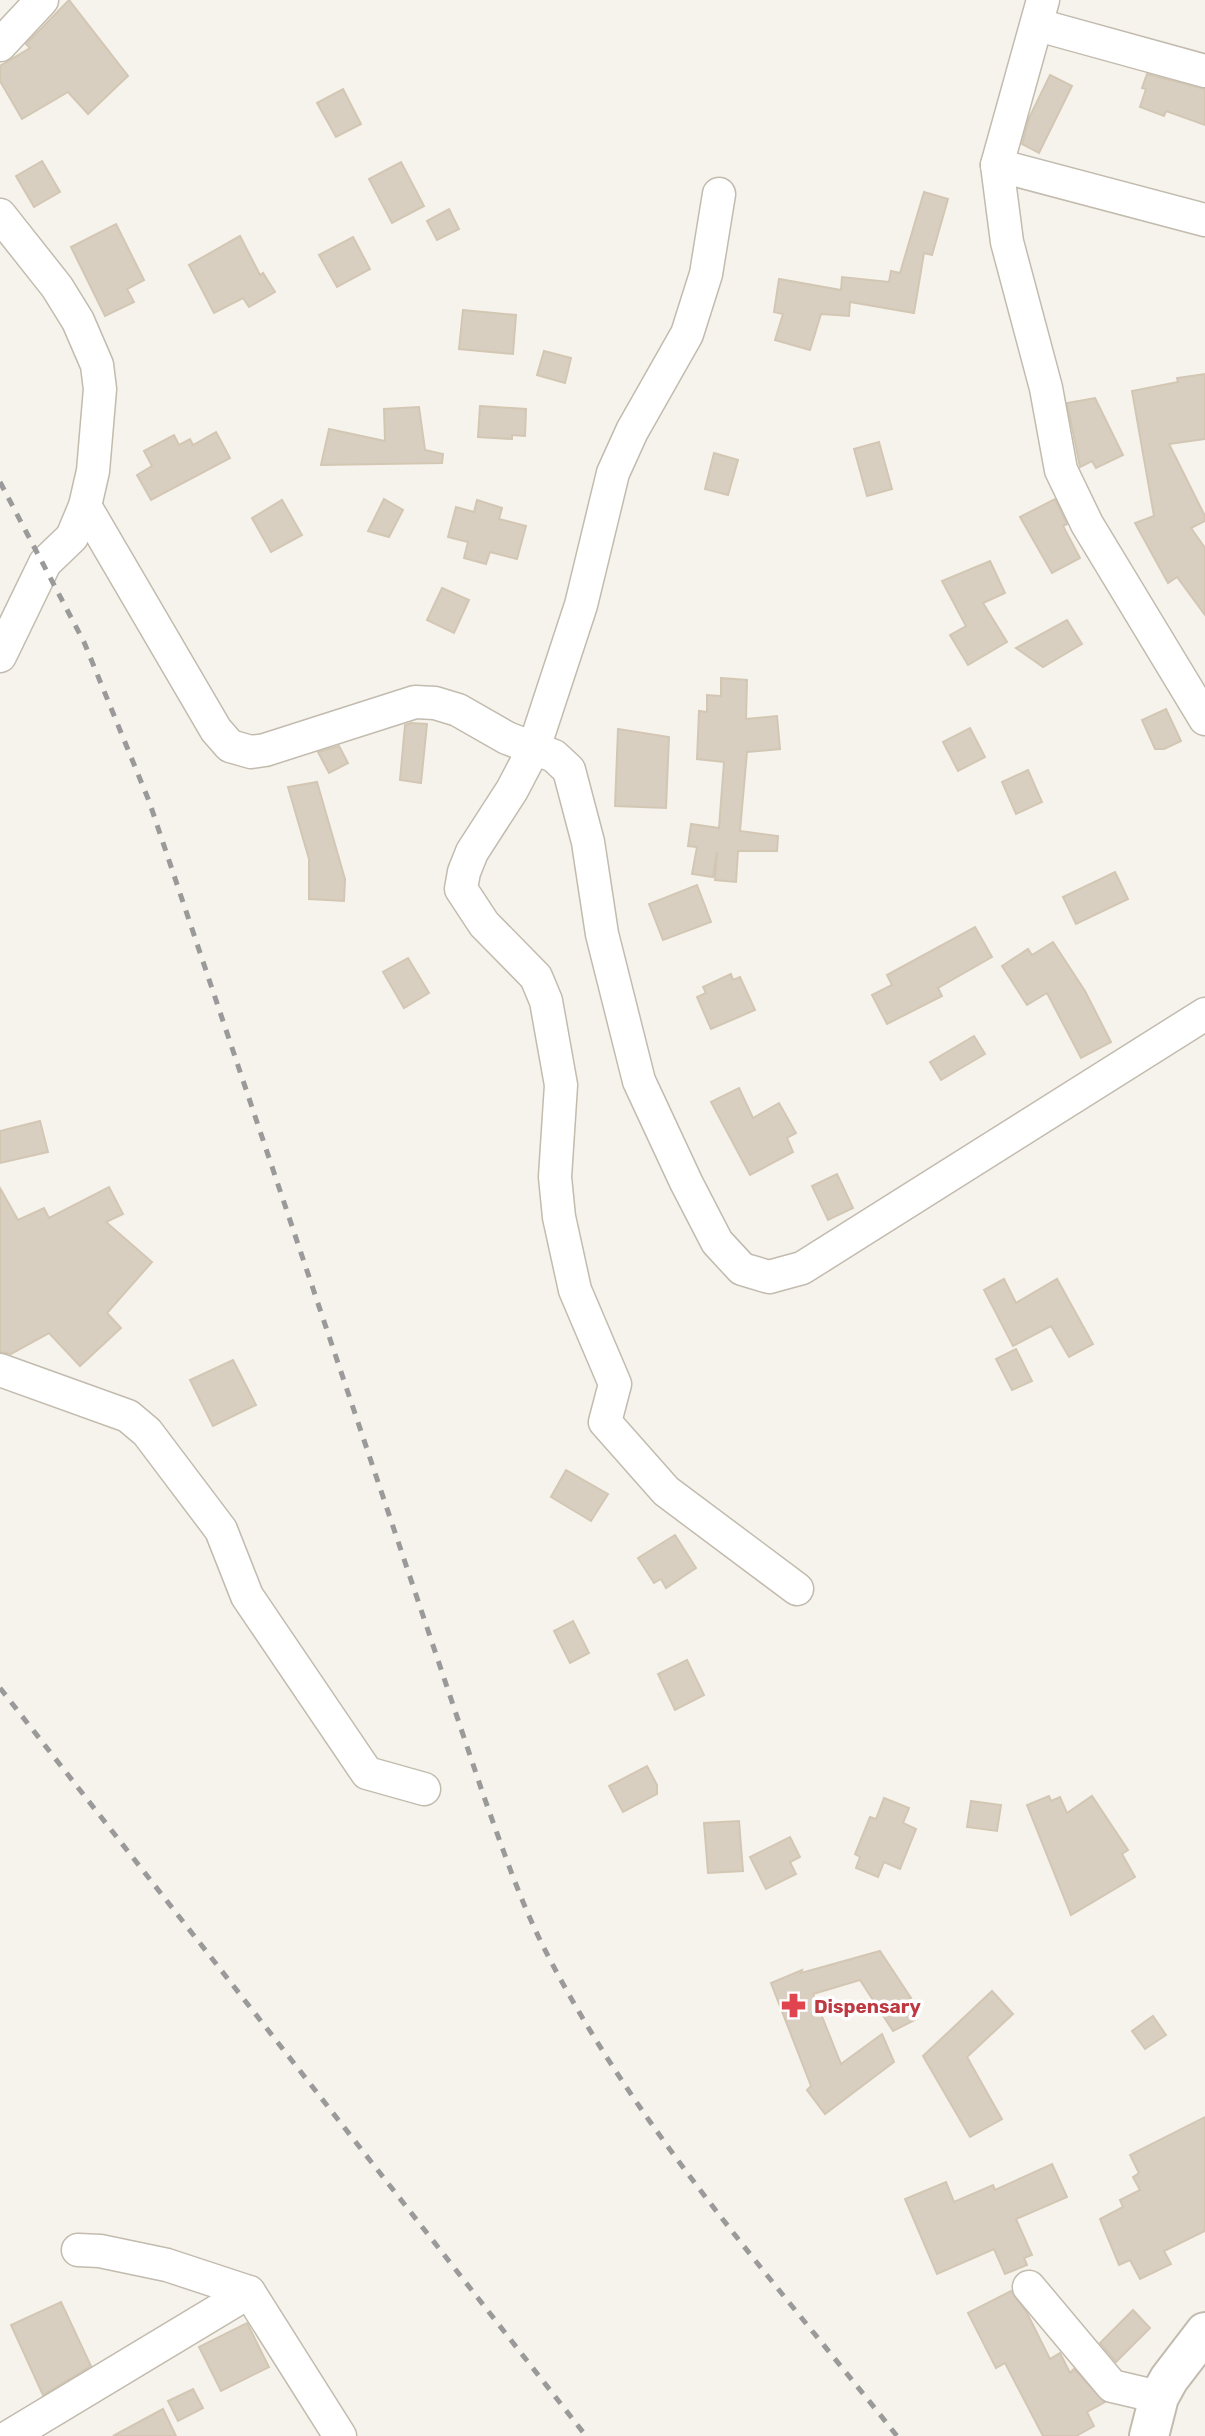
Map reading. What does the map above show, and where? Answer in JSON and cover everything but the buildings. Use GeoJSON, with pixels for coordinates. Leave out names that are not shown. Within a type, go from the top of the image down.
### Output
{"type":"FeatureCollection","features":[{"type":"Feature","properties":{"kind":"street"},"geometry":{"type":"LineString","coordinates":[[0,45],[42,0]]}},
{"type":"Feature","properties":{"kind":"street"},"geometry":{"type":"LineString","coordinates":[[1205,71],[1041,13],[1014,98],[997,165],[1007,242],[1046,388],[1061,470],[1087,524],[1205,719]]}},
{"type":"Feature","properties":{"kind":"street"},"geometry":{"type":"LineString","coordinates":[[997,165],[1205,220]]}},
{"type":"Feature","properties":{"kind":"street"},"geometry":{"type":"LineString","coordinates":[[719,194],[706,274],[687,334],[632,431],[613,473],[581,605],[534,748],[512,790],[472,852],[461,889],[484,924],[536,978],[546,1001],[561,1085],[555,1177],[559,1217],[575,1290],[615,1384],[605,1422],[666,1491],[797,1589]]}},
{"type":"Feature","properties":{"kind":"street"},"geometry":{"type":"LineString","coordinates":[[0,215],[57,287],[78,321],[97,365],[100,389],[93,471],[85,506],[72,537],[45,562],[0,656]]}},
{"type":"Feature","properties":{"kind":"street"},"geometry":{"type":"LineString","coordinates":[[85,506],[186,683],[230,746],[251,752],[265,751],[415,702],[435,703],[458,710],[507,738],[554,755],[569,770],[588,842],[602,934],[639,1081],[717,1242],[742,1269],[769,1277],[802,1268],[1205,1014]]}},
{"type":"Feature","properties":{"kind":"street"},"geometry":{"type":"LineString","coordinates":[[0,1370],[128,1416],[147,1432],[221,1530],[247,1596],[367,1773],[424,1789]]}},
{"type":"Feature","properties":{"kind":"street"},"geometry":{"type":"LineString","coordinates":[[78,2250],[100,2251],[167,2265],[249,2292],[340,2436]]}},
{"type":"Feature","properties":{"kind":"street"},"geometry":{"type":"LineString","coordinates":[[1029,2287],[1112,2386],[1159,2397]]}},
{"type":"Feature","properties":{"kind":"street"},"geometry":{"type":"LineString","coordinates":[[10,2436],[249,2292]]}},
{"type":"Feature","properties":{"kind":"street"},"geometry":{"type":"LineString","coordinates":[[1149,2436],[1159,2397],[1169,2379],[1205,2332]]}},
{"type":"Feature","properties":{"kind":"railway"},"geometry":{"type":"LineString","coordinates":[[0,482],[84,642],[149,801],[483,1794],[510,1869],[541,1942],[577,2009],[617,2074],[661,2137],[753,2258],[897,2436]]}},
{"type":"Feature","properties":{"kind":"railway"},"geometry":{"type":"LineString","coordinates":[[0,1688],[586,2436]]}},
{"type":"Feature","properties":{"kind":"place","name":"Dispensary"},"geometry":{"type":"Point","coordinates":[794,2006]}}]}
